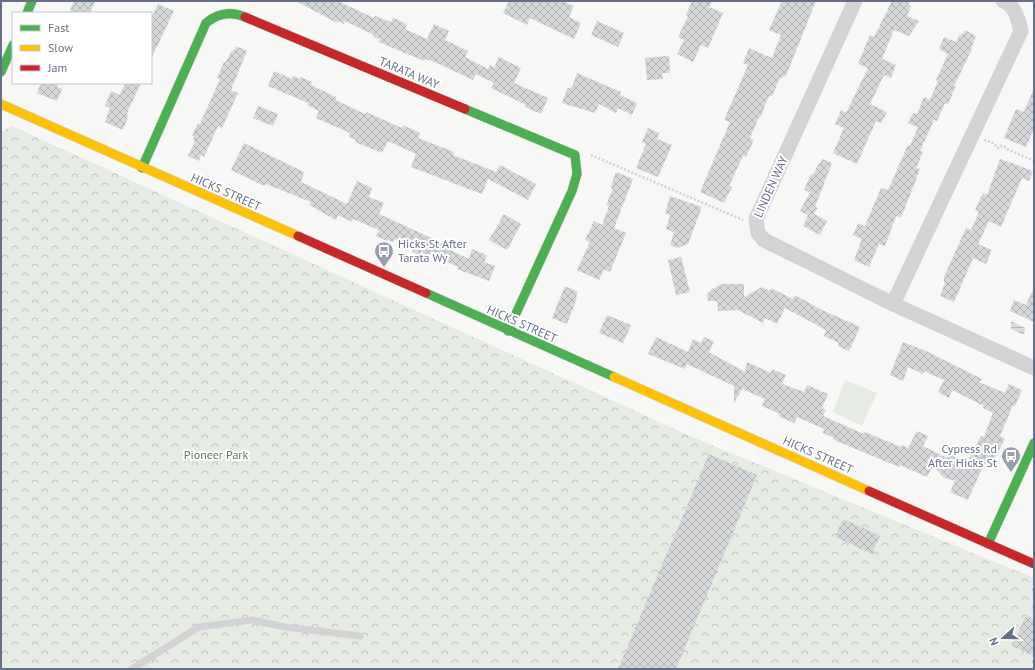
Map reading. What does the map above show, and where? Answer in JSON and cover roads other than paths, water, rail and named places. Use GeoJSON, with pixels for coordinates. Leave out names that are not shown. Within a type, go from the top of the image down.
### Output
{"type":"FeatureCollection","features":[{"type":"Feature","properties":{"kind":"street"},"geometry":{"type":"LineString","coordinates":[[27,12],[32,1]]}},
{"type":"Feature","properties":{"kind":"street","name":"LINDEN WAY"},"geometry":{"type":"LineString","coordinates":[[855,1],[756,219],[758,233],[764,240],[893,304],[1034,368]]}},
{"type":"Feature","properties":{"kind":"street"},"geometry":{"type":"LineString","coordinates":[[893,304],[1021,31],[1017,15],[1008,3],[1003,1]]}},
{"type":"Feature","properties":{"kind":"street","name":"TARATA WAY"},"geometry":{"type":"LineString","coordinates":[[142,168],[206,23],[212,17],[226,13],[236,13],[575,155],[577,174],[572,191],[508,330]]}},
{"type":"Feature","properties":{"kind":"street"},"geometry":{"type":"LineString","coordinates":[[1,72],[12,47]]}},
{"type":"Feature","properties":{"kind":"street","name":"HICKS STREET"},"geometry":{"type":"LineString","coordinates":[[1,104],[1034,564]]}},
{"type":"Feature","properties":{"kind":"street"},"geometry":{"type":"LineString","coordinates":[[988,544],[1034,443]]}},
{"type":"Feature","properties":{"kind":"lane"},"geometry":{"type":"LineString","coordinates":[[132,669],[199,627],[252,620],[360,636]]}},
{"type":"Feature","properties":{"kind":"place","name":"Hicks St After Tarata Wy"},"geometry":{"type":"Point","coordinates":[384,268]}},
{"type":"Feature","properties":{"kind":"place","name":"Cypress Rd After Hicks St"},"geometry":{"type":"Point","coordinates":[1011,473]}},
{"type":"Feature","properties":{"kind":"park label","name":"Pioneer Park"},"geometry":{"type":"Point","coordinates":[216,455]}}]}
